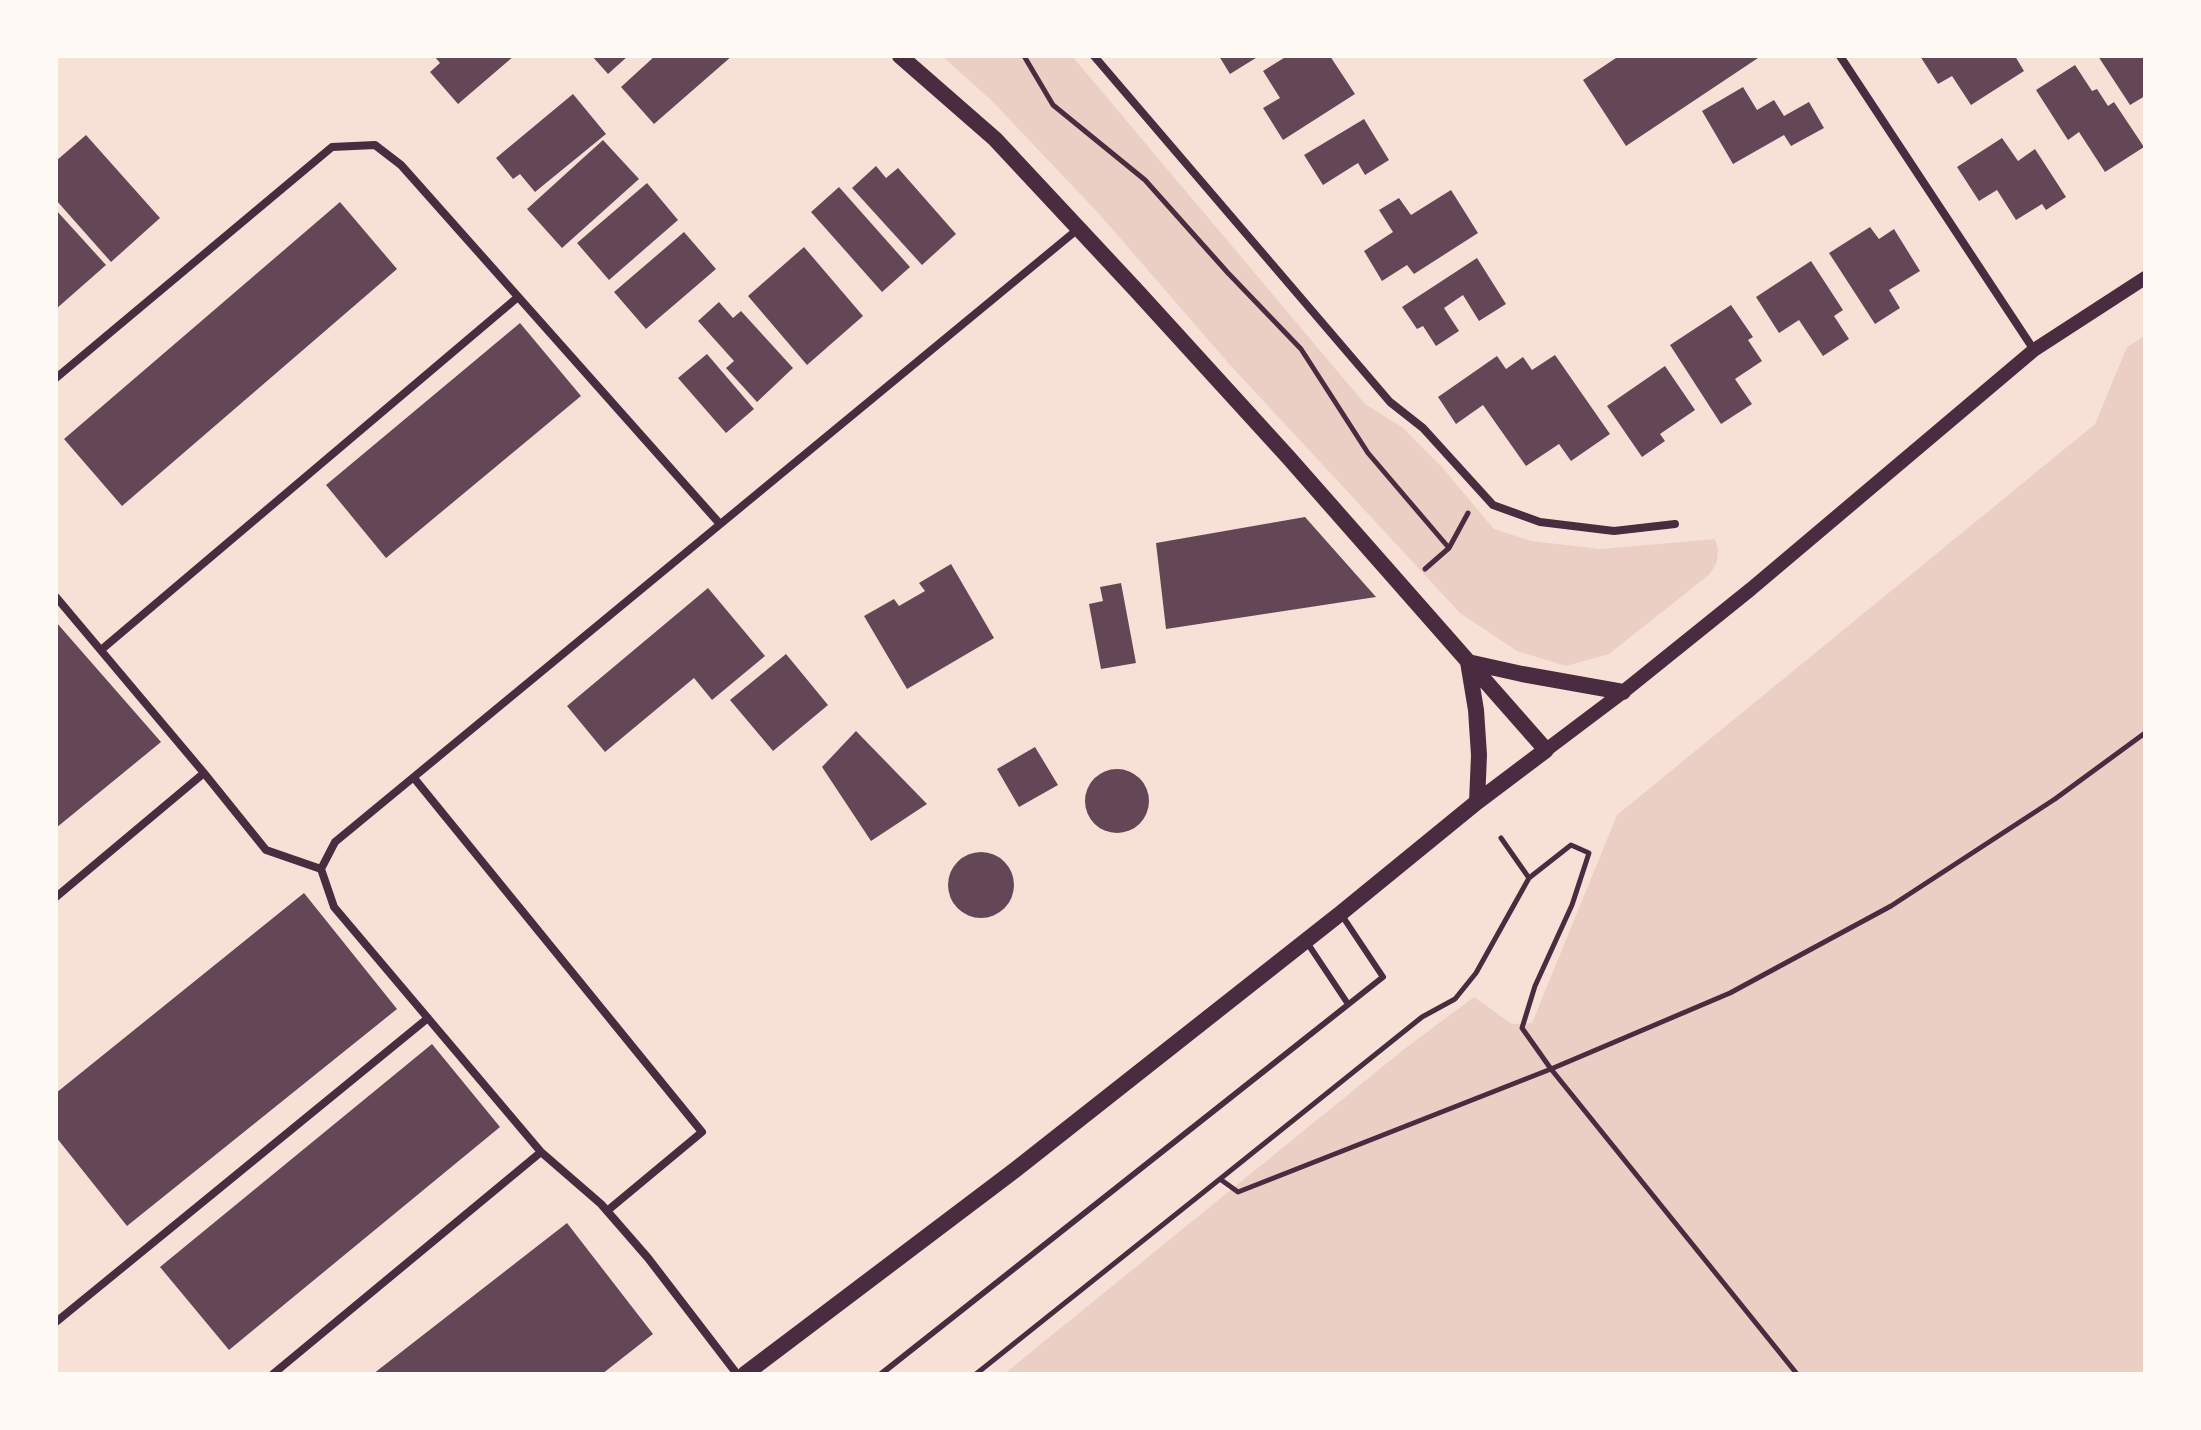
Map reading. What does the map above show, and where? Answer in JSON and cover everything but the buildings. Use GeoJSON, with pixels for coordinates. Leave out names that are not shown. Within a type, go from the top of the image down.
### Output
{"type":"FeatureCollection","features":[{"type":"Feature","properties":{"kind":"main road"},"geometry":{"type":"LineString","coordinates":[[745,1374],[1015,1170],[1546,750],[1279,447],[995,139],[900,56]]}},
{"type":"Feature","properties":{"kind":"main road"},"geometry":{"type":"LineString","coordinates":[[1468,662],[1623,692]]}},
{"type":"Feature","properties":{"kind":"main road"},"geometry":{"type":"LineString","coordinates":[[1468,662],[1479,755],[1477,802]]}},
{"type":"Feature","properties":{"kind":"street"},"geometry":{"type":"LineString","coordinates":[[1094,56],[1390,402],[1423,428],[1493,505],[1540,522],[1614,531],[1675,524]]}},
{"type":"Feature","properties":{"kind":"street"},"geometry":{"type":"LineString","coordinates":[[1840,56],[2034,350]]}},
{"type":"Feature","properties":{"kind":"street"},"geometry":{"type":"LineString","coordinates":[[56,378],[332,147],[375,145],[401,165],[720,524]]}},
{"type":"Feature","properties":{"kind":"street"},"geometry":{"type":"LineString","coordinates":[[737,1374],[648,1258],[607,1211],[541,1152],[334,907],[321,869],[335,842],[1078,229]]}},
{"type":"Feature","properties":{"kind":"street"},"geometry":{"type":"LineString","coordinates":[[1546,750],[1751,589],[2034,350],[2145,278]]}},
{"type":"Feature","properties":{"kind":"street"},"geometry":{"type":"LineString","coordinates":[[101,650],[518,297]]}},
{"type":"Feature","properties":{"kind":"street"},"geometry":{"type":"LineString","coordinates":[[56,597],[266,850],[321,869]]}},
{"type":"Feature","properties":{"kind":"street"},"geometry":{"type":"LineString","coordinates":[[56,897],[204,773]]}},
{"type":"Feature","properties":{"kind":"street"},"geometry":{"type":"LineString","coordinates":[[414,778],[702,1132],[607,1211]]}},
{"type":"Feature","properties":{"kind":"street"},"geometry":{"type":"LineString","coordinates":[[56,1322],[428,1018]]}},
{"type":"Feature","properties":{"kind":"street"},"geometry":{"type":"LineString","coordinates":[[273,1374],[541,1152]]}},
{"type":"Feature","properties":{"kind":"lane"},"geometry":{"type":"LineString","coordinates":[[881,1374],[1383,977],[1341,913]]}},
{"type":"Feature","properties":{"kind":"lane"},"geometry":{"type":"LineString","coordinates":[[1305,939],[1348,1004]]}},
{"type":"Feature","properties":{"kind":"path"},"geometry":{"type":"LineString","coordinates":[[1024,56],[1053,105],[1145,180],[1301,349],[1368,453],[1449,548]]}},
{"type":"Feature","properties":{"kind":"path"},"geometry":{"type":"LineString","coordinates":[[1425,569],[1449,548],[1469,511]]}},
{"type":"Feature","properties":{"kind":"path"},"geometry":{"type":"LineString","coordinates":[[1220,1179],[1238,1192],[1551,1069],[1730,993],[1891,906],[2055,799],[2145,733]]}},
{"type":"Feature","properties":{"kind":"path"},"geometry":{"type":"LineString","coordinates":[[1501,838],[1529,878]]}},
{"type":"Feature","properties":{"kind":"path"},"geometry":{"type":"LineString","coordinates":[[976,1374],[1422,1017],[1455,999],[1476,973],[1529,878],[1571,845],[1589,853],[1572,905],[1535,986],[1522,1028],[1551,1069],[1797,1374]]}},
{"type":"Feature","properties":{"kind":"shaded area"},"geometry":{"type":"Polygon","coordinates":[[[942,56],[1072,56],[1365,404],[1402,427],[1441,466],[1494,529],[1531,541],[1601,549],[1715,539],[1717,562],[1710,574],[1609,654],[1566,666],[1517,651],[1460,613],[1230,365],[1100,215],[992,101],[942,56]]]}},
{"type":"Feature","properties":{"kind":"shaded area"},"geometry":{"type":"Polygon","coordinates":[[[2145,336],[2145,1374],[1004,1374],[1403,1050],[1474,997],[1512,1024],[1532,1023],[1617,815],[2095,424],[2127,347],[2145,336]]]}}]}
